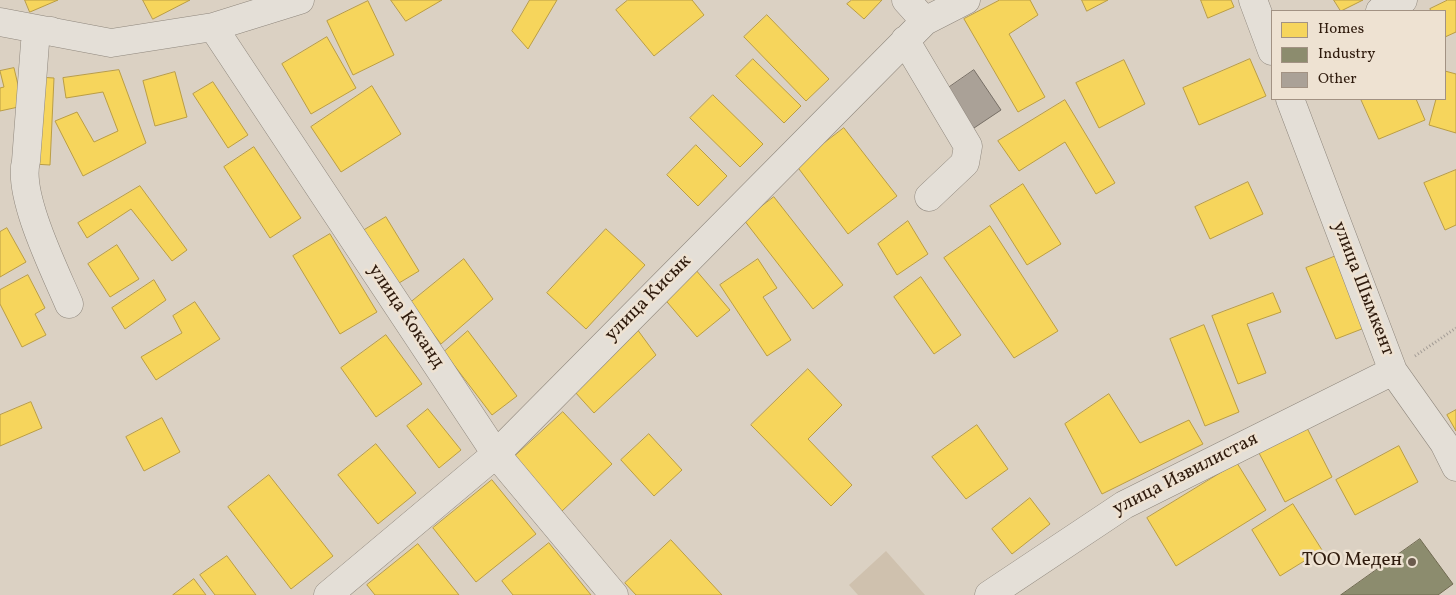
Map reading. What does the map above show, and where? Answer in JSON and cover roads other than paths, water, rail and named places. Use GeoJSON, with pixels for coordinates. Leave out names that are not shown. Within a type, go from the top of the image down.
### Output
{"type":"FeatureCollection","features":[{"type":"Feature","properties":{"kind":"street"},"geometry":{"type":"LineString","coordinates":[[0,22],[111,43],[213,28],[300,0]]}},
{"type":"Feature","properties":{"kind":"street"},"geometry":{"type":"LineString","coordinates":[[906,0],[925,21]]}},
{"type":"Feature","properties":{"kind":"street","name":"улица Кисык"},"geometry":{"type":"LineString","coordinates":[[328,595],[496,454],[925,21],[966,0]]}},
{"type":"Feature","properties":{"kind":"street"},"geometry":{"type":"LineString","coordinates":[[1253,0],[1271,48]]}},
{"type":"Feature","properties":{"kind":"street"},"geometry":{"type":"LineString","coordinates":[[1382,10],[1403,0]]}},
{"type":"Feature","properties":{"kind":"street","name":"улица Коканд"},"geometry":{"type":"LineString","coordinates":[[213,28],[496,454],[614,595]]}},
{"type":"Feature","properties":{"kind":"street"},"geometry":{"type":"LineString","coordinates":[[51,31],[36,30],[24,169],[30,208],[69,304]]}},
{"type":"Feature","properties":{"kind":"street"},"geometry":{"type":"LineString","coordinates":[[905,40],[968,146],[965,163],[929,197]]}},
{"type":"Feature","properties":{"kind":"street","name":"улица Шымкент"},"geometry":{"type":"LineString","coordinates":[[1290,100],[1393,371],[1444,443],[1456,467]]}},
{"type":"Feature","properties":{"kind":"street","name":"улица Извилистая"},"geometry":{"type":"LineString","coordinates":[[989,595],[1124,505],[1393,371]]}},
{"type":"Feature","properties":{"kind":"place","name":"ТОО Меден"},"geometry":{"type":"Point","coordinates":[1412,562]}}]}
